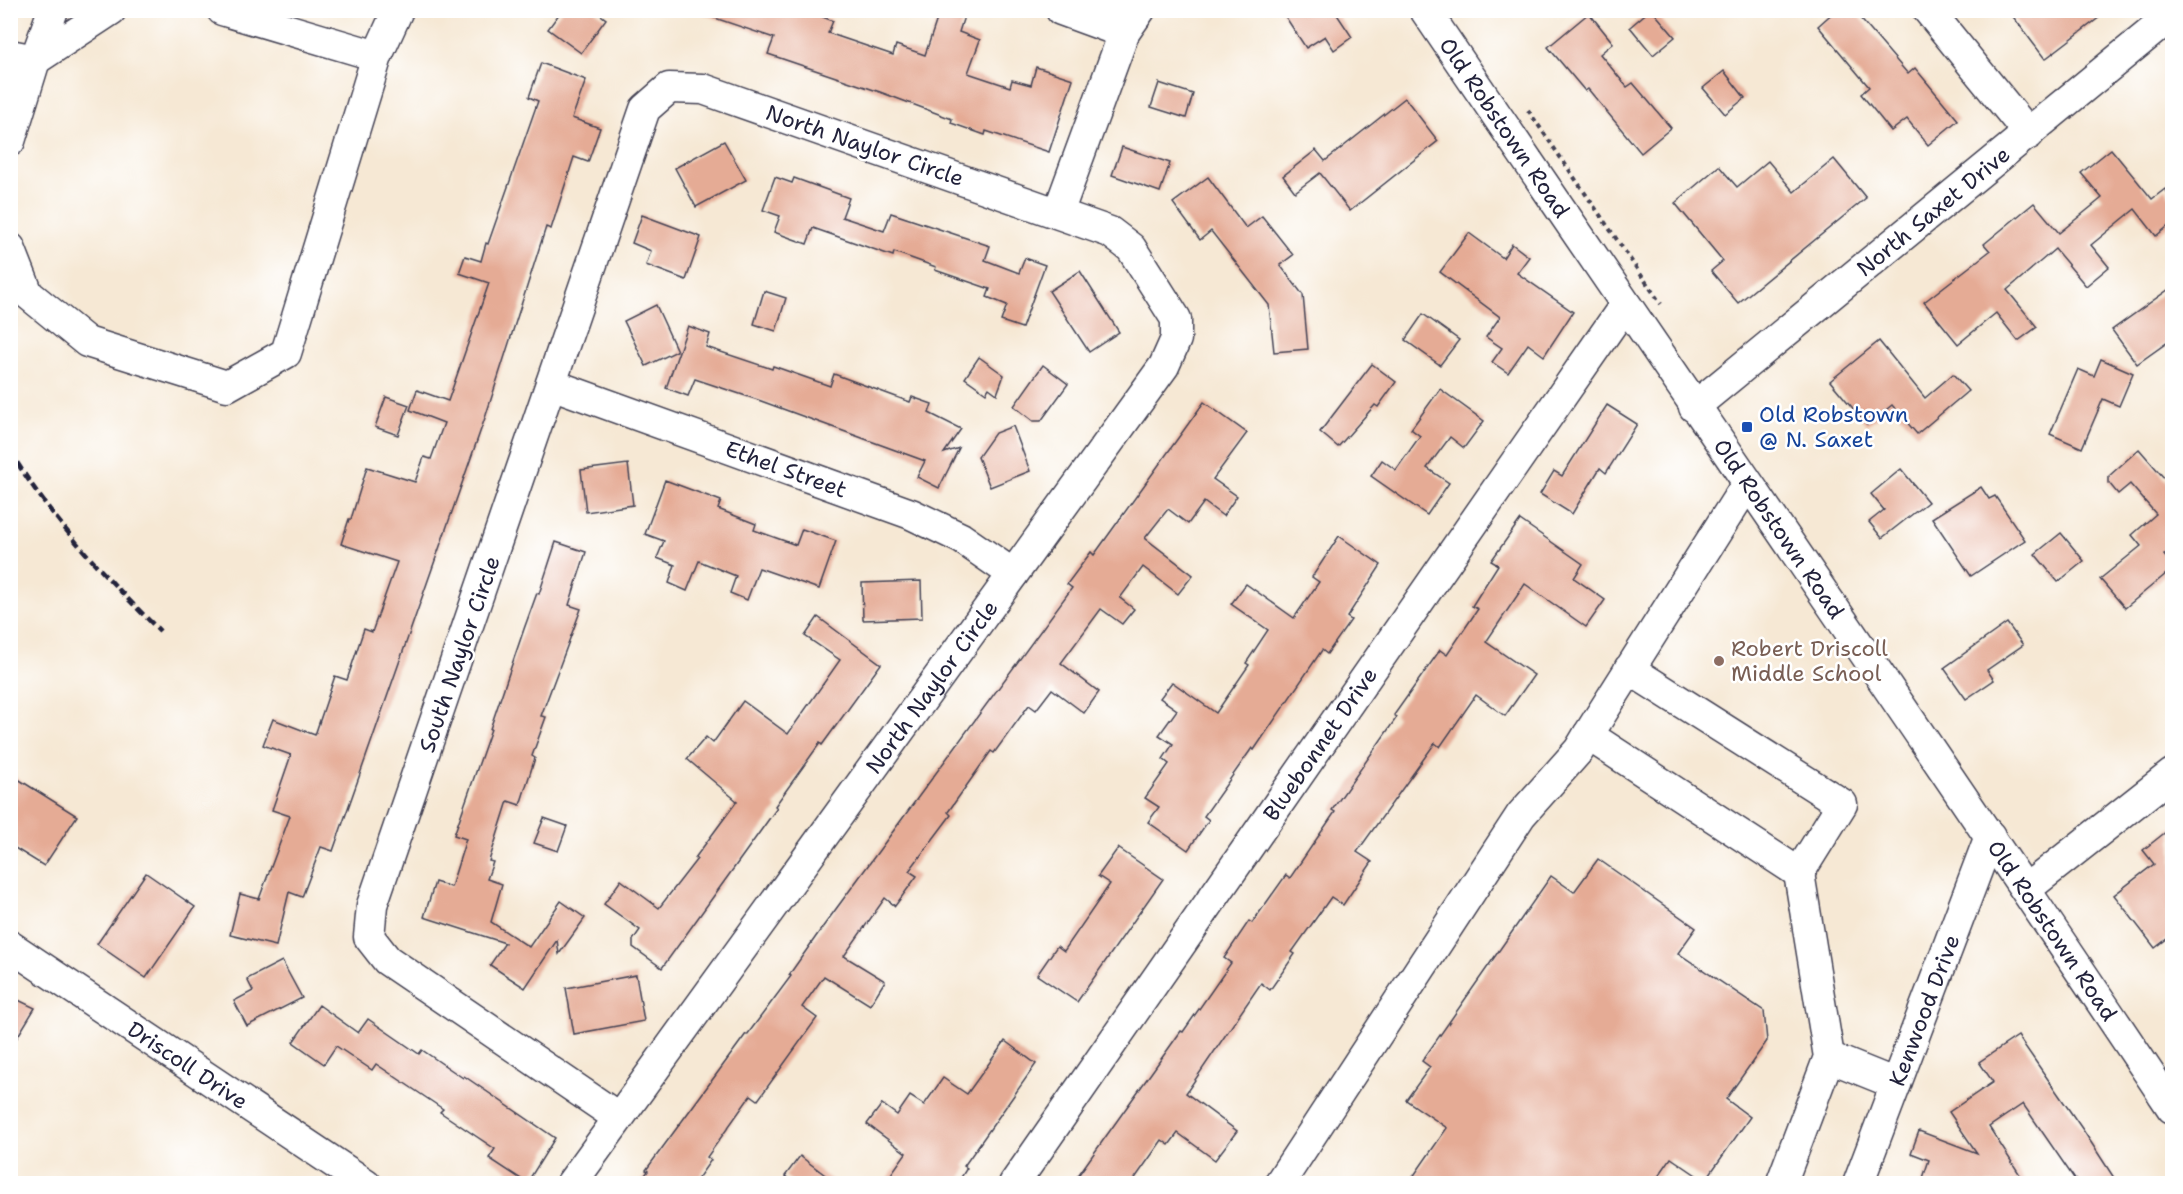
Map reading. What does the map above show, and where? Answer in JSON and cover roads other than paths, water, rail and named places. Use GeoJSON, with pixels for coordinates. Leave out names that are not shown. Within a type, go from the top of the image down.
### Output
{"type":"FeatureCollection","features":[{"type":"Feature","properties":{"kind":"street"},"geometry":{"type":"LineString","coordinates":[[10,141],[23,58],[53,10]]}},
{"type":"Feature","properties":{"kind":"street"},"geometry":{"type":"LineString","coordinates":[[23,58],[111,10]]}},
{"type":"Feature","properties":{"kind":"street"},"geometry":{"type":"LineString","coordinates":[[222,10],[377,56]]}},
{"type":"Feature","properties":{"kind":"street"},"geometry":{"type":"LineString","coordinates":[[10,248],[28,294],[87,342],[227,386],[286,353],[377,56],[398,10]]}},
{"type":"Feature","properties":{"kind":"street"},"geometry":{"type":"LineString","coordinates":[[1058,213],[1132,22],[1061,10]]}},
{"type":"Feature","properties":{"kind":"street","name":"Old Robstown Road"},"geometry":{"type":"LineString","coordinates":[[1425,10],[1694,407],[1990,836],[2172,1108]]}},
{"type":"Feature","properties":{"kind":"street"},"geometry":{"type":"LineString","coordinates":[[1928,10],[2029,134]]}},
{"type":"Feature","properties":{"kind":"street","name":"North Saxet Drive"},"geometry":{"type":"LineString","coordinates":[[1694,407],[2172,15]]}},
{"type":"Feature","properties":{"kind":"street","name":"North Naylor Circle"},"geometry":{"type":"LineString","coordinates":[[571,1184],[1164,366],[1176,339],[1176,319],[1131,248],[1110,232],[703,89],[669,88]]}},
{"type":"Feature","properties":{"kind":"street","name":"South Naylor Circle"},"geometry":{"type":"LineString","coordinates":[[619,1118],[387,960],[369,937],[372,905],[645,109],[669,88]]}},
{"type":"Feature","properties":{"kind":"street","name":"Bluebonnet Drive"},"geometry":{"type":"LineString","coordinates":[[1014,1184],[1625,305]]}},
{"type":"Feature","properties":{"kind":"street","name":"Ethel Street"},"geometry":{"type":"LineString","coordinates":[[551,384],[911,514],[961,538],[1013,574]]}},
{"type":"Feature","properties":{"kind":"street"},"geometry":{"type":"LineString","coordinates":[[1279,1184],[1521,815],[1579,750],[1747,484]]}},
{"type":"Feature","properties":{"kind":"street"},"geometry":{"type":"LineString","coordinates":[[1629,669],[1842,804],[1799,873],[1829,1057],[1781,1184]]}},
{"type":"Feature","properties":{"kind":"street"},"geometry":{"type":"LineString","coordinates":[[1588,735],[1799,873]]}},
{"type":"Feature","properties":{"kind":"street"},"geometry":{"type":"LineString","coordinates":[[2026,890],[2172,774]]}},
{"type":"Feature","properties":{"kind":"street","name":"Kenwood Drive"},"geometry":{"type":"LineString","coordinates":[[1858,1184],[1990,836]]}},
{"type":"Feature","properties":{"kind":"street","name":"Driscoll Drive"},"geometry":{"type":"LineString","coordinates":[[10,946],[366,1184]]}},
{"type":"Feature","properties":{"kind":"street"},"geometry":{"type":"LineString","coordinates":[[1829,1057],[1896,1084]]}},
{"type":"Feature","properties":{"kind":"railway"},"geometry":{"type":"LineString","coordinates":[[10,451],[43,500],[79,546],[160,631]]}},
{"type":"Feature","properties":{"kind":"place","name":"Old Robstown @ N. Saxet"},"geometry":{"type":"Point","coordinates":[1747,427]}},
{"type":"Feature","properties":{"kind":"place","name":"Robert Driscoll Middle School"},"geometry":{"type":"Point","coordinates":[1719,661]}}]}
